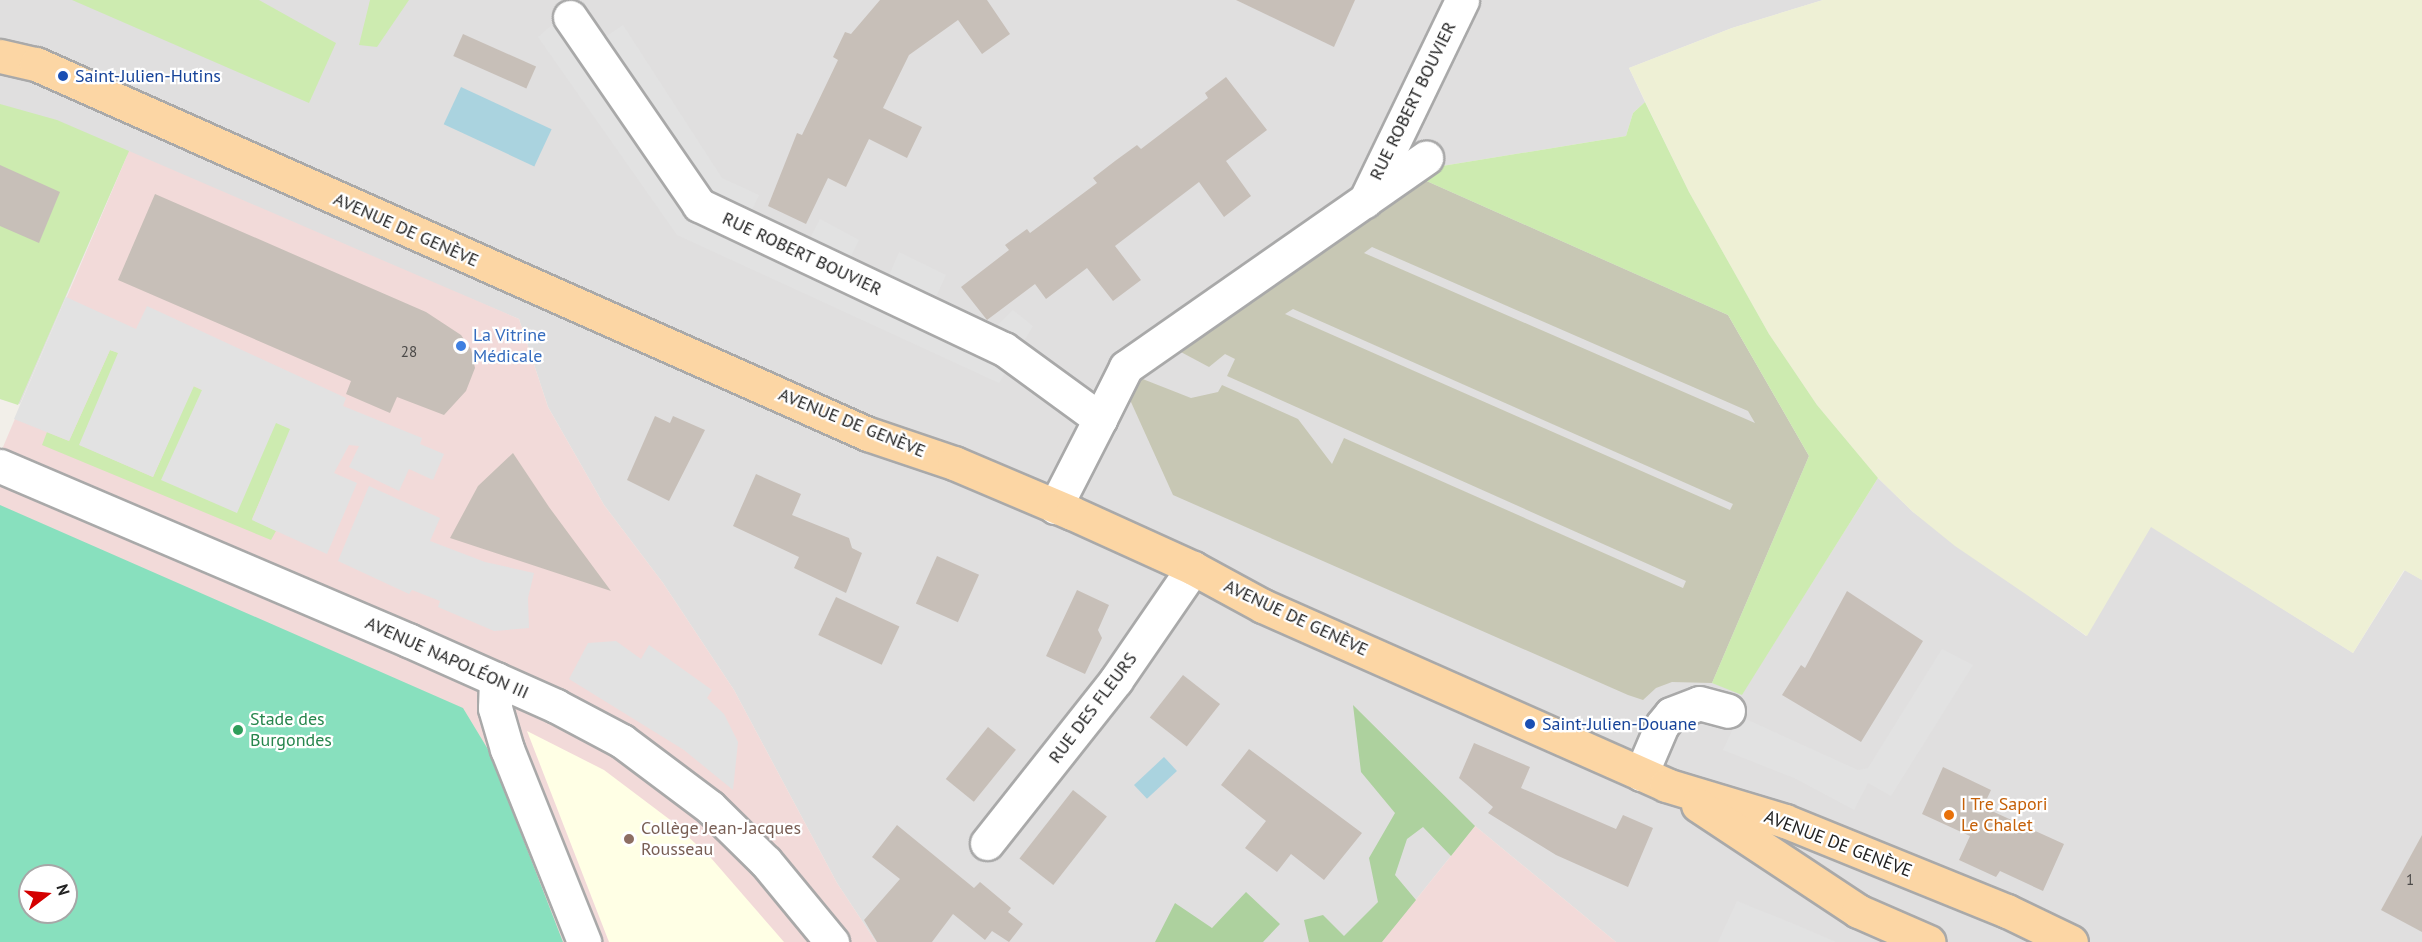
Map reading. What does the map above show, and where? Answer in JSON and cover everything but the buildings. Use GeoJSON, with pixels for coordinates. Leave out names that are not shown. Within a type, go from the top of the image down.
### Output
{"type":"FeatureCollection","features":[{"type":"Feature","properties":{"kind":"main road","name":"AVENUE DE GENÈVE"},"geometry":{"type":"LineString","coordinates":[[0,33],[36,64]]}},
{"type":"Feature","properties":{"kind":"main road","name":"AVENUE DE GENÈVE"},"geometry":{"type":"LineString","coordinates":[[0,56],[36,64],[868,434],[954,463],[1055,507],[1193,568],[1263,606],[1654,779],[1827,838],[2007,911],[2066,941]]}},
{"type":"Feature","properties":{"kind":"main road","name":"AVENUE DE GENÈVE"},"geometry":{"type":"LineString","coordinates":[[1654,779],[1858,911],[1929,942]]}},
{"type":"Feature","properties":{"kind":"main road"},"geometry":{"type":"LineString","coordinates":[[1805,875],[1827,838]]}},
{"type":"Feature","properties":{"kind":"street","name":"RUE ROBERT BOUVIER"},"geometry":{"type":"LineString","coordinates":[[1365,202],[1462,0]]}},
{"type":"Feature","properties":{"kind":"street","name":"RUE ROBERT BOUVIER"},"geometry":{"type":"LineString","coordinates":[[570,17],[699,205],[1004,349],[1100,419]]}},
{"type":"Feature","properties":{"kind":"street","name":"RUE ROBERT BOUVIER"},"geometry":{"type":"LineString","coordinates":[[1055,507],[1126,367],[1426,158]]}},
{"type":"Feature","properties":{"kind":"street","name":"AVENUE NAPOLÉON III"},"geometry":{"type":"LineString","coordinates":[[0,466],[496,679],[622,741],[686,788],[766,862],[832,942]]}},
{"type":"Feature","properties":{"kind":"street","name":"RUE DES FLEURS"},"geometry":{"type":"LineString","coordinates":[[987,843],[1116,680],[1193,568]]}},
{"type":"Feature","properties":{"kind":"street"},"geometry":{"type":"LineString","coordinates":[[496,679],[495,708],[507,749],[584,942]]}},
{"type":"Feature","properties":{"kind":"street"},"geometry":{"type":"LineString","coordinates":[[1654,779],[1662,725],[1671,714],[1699,703],[1728,711]]}},
{"type":"Feature","properties":{"kind":"shaded area"},"geometry":{"type":"Polygon","coordinates":[[[0,0],[1823,0],[1732,28],[1629,68],[1645,102],[1633,113],[1626,136],[1442,166],[1728,315],[1809,456],[1742,694],[1878,478],[1913,512],[2086,636],[2151,526],[2353,653],[2405,570],[2422,580],[2422,942],[1616,942],[1475,826],[1382,942],[876,942],[837,883],[734,690],[663,583],[604,505],[548,407],[519,319],[127,155],[20,404],[0,399],[0,0]]]}},
{"type":"Feature","properties":{"kind":"shaded area"},"geometry":{"type":"Polygon","coordinates":[[[1823,0],[2422,0],[2422,580],[2404,570],[2353,653],[2151,527],[2087,636],[1955,546],[1913,512],[1878,478],[1817,405],[1769,334],[1689,192],[1629,68],[1732,28],[1823,0]]]}},
{"type":"Feature","properties":{"kind":"shaded area"},"geometry":{"type":"Polygon","coordinates":[[[577,3],[602,39],[623,25],[722,178],[759,195],[750,214],[808,242],[820,219],[859,240],[849,260],[888,278],[899,252],[946,275],[935,299],[994,329],[1013,310],[1033,326],[999,383],[677,235],[538,37],[577,3]]]}},
{"type":"Feature","properties":{"kind":"shaded area"},"geometry":{"type":"Polygon","coordinates":[[[129,151],[519,319],[548,407],[604,505],[663,583],[734,690],[837,883],[876,942],[0,942],[0,454],[129,151]]]}},
{"type":"Feature","properties":{"kind":"shaded area"},"geometry":{"type":"Polygon","coordinates":[[[1422,179],[1728,315],[1809,456],[1712,683],[1672,682],[1656,688],[1643,700],[1173,495],[1126,391],[1135,376],[1191,398],[1218,392],[1222,385],[1298,419],[1332,464],[1344,438],[1683,588],[1686,581],[1227,376],[1235,359],[1225,354],[1209,367],[1179,351],[1422,179]],[[1372,247],[1364,253],[1755,423],[1748,411],[1372,247]],[[1293,309],[1285,314],[1730,510],[1733,504],[1293,309]]]}},
{"type":"Feature","properties":{"kind":"shaded area"},"geometry":{"type":"Polygon","coordinates":[[[66,297],[136,329],[147,306],[346,398],[343,406],[422,438],[420,444],[444,454],[433,480],[409,469],[399,491],[349,467],[359,446],[349,445],[334,473],[357,483],[327,554],[252,520],[290,429],[276,423],[237,513],[161,480],[202,390],[194,386],[153,477],[79,445],[118,353],[110,350],[69,441],[14,419],[66,297]]]}},
{"type":"Feature","properties":{"kind":"shaded area"},"geometry":{"type":"Polygon","coordinates":[[[369,486],[440,518],[430,541],[485,562],[534,573],[528,598],[529,628],[494,631],[438,607],[440,601],[412,590],[409,594],[338,561],[369,486]]]}},
{"type":"Feature","properties":{"kind":"shaded area"},"geometry":{"type":"Polygon","coordinates":[[[616,641],[641,659],[649,645],[712,690],[707,698],[724,714],[738,742],[733,790],[684,750],[569,679],[588,643],[616,641]]]}},
{"type":"Feature","properties":{"kind":"shaded area"},"geometry":{"type":"Polygon","coordinates":[[[1942,649],[1973,665],[1891,796],[1868,783],[1854,810],[1794,778],[1723,750],[1739,716],[1858,770],[1868,768],[1942,649]]]}},
{"type":"Feature","properties":{"kind":"shaded area","name":"Collège Jean-Jacques Rousseau"},"geometry":{"type":"Polygon","coordinates":[[[527,731],[604,770],[669,819],[711,858],[784,942],[609,942],[527,731]]]}},
{"type":"Feature","properties":{"kind":"shaded area"},"geometry":{"type":"Polygon","coordinates":[[[1475,826],[1616,942],[1382,942],[1475,826]]]}},
{"type":"Feature","properties":{"kind":"shaded area"},"geometry":{"type":"Polygon","coordinates":[[[1737,901],[1794,924],[1836,942],[1718,942],[1737,901]]]}},
{"type":"Feature","properties":{"kind":"green space"},"geometry":{"type":"Polygon","coordinates":[[[72,0],[259,0],[336,43],[309,103],[72,0]]]}},
{"type":"Feature","properties":{"kind":"green space"},"geometry":{"type":"Polygon","coordinates":[[[370,0],[409,0],[377,47],[359,45],[370,0]]]}},
{"type":"Feature","properties":{"kind":"green space"},"geometry":{"type":"Polygon","coordinates":[[[1645,102],[1689,192],[1769,334],[1817,405],[1878,478],[1742,695],[1712,683],[1809,456],[1728,315],[1422,179],[1442,166],[1626,136],[1633,113],[1645,102]]]}},
{"type":"Feature","properties":{"kind":"green space"},"geometry":{"type":"Polygon","coordinates":[[[0,104],[57,120],[129,151],[18,405],[0,399],[0,104]]]}},
{"type":"Feature","properties":{"kind":"green space"},"geometry":{"type":"Polygon","coordinates":[[[110,350],[119,353],[80,445],[153,477],[193,386],[291,429],[252,519],[276,531],[271,540],[42,445],[47,432],[69,441],[110,350]]]}},
{"type":"Feature","properties":{"kind":"green space","name":"Stade des Burgondes"},"geometry":{"type":"Polygon","coordinates":[[[0,505],[463,708],[489,751],[563,942],[0,942],[0,505]]]}},
{"type":"Feature","properties":{"kind":"green space"},"geometry":{"type":"Polygon","coordinates":[[[1353,705],[1475,826],[1451,856],[1423,827],[1407,839],[1395,875],[1416,900],[1382,942],[1309,942],[1304,920],[1323,915],[1344,936],[1378,902],[1369,858],[1395,813],[1361,772],[1353,705]]]}},
{"type":"Feature","properties":{"kind":"green space"},"geometry":{"type":"Polygon","coordinates":[[[1246,892],[1280,924],[1263,942],[1155,942],[1175,903],[1212,928],[1246,892]]]}},
{"type":"Feature","properties":{"kind":"water"},"geometry":{"type":"Polygon","coordinates":[[[461,87],[552,129],[534,166],[444,124],[461,87]]]}},
{"type":"Feature","properties":{"kind":"water"},"geometry":{"type":"Polygon","coordinates":[[[1164,757],[1177,771],[1147,799],[1134,785],[1164,757]]]}},
{"type":"Feature","properties":{"kind":"place","name":"Saint-Julien-Hutins"},"geometry":{"type":"Point","coordinates":[63,76]}},
{"type":"Feature","properties":{"kind":"place","name":"La Vitrine Médicale"},"geometry":{"type":"Point","coordinates":[461,346]}},
{"type":"Feature","properties":{"kind":"place","name":"Saint-Julien-Douane"},"geometry":{"type":"Point","coordinates":[1530,724]}},
{"type":"Feature","properties":{"kind":"place","name":"Stade des Burgondes"},"geometry":{"type":"Point","coordinates":[238,730]}},
{"type":"Feature","properties":{"kind":"place","name":"I Tre Sapori Le Chalet"},"geometry":{"type":"Point","coordinates":[1949,815]}},
{"type":"Feature","properties":{"kind":"place","name":"Collège Jean-Jacques Rousseau"},"geometry":{"type":"Point","coordinates":[629,839]}}]}
